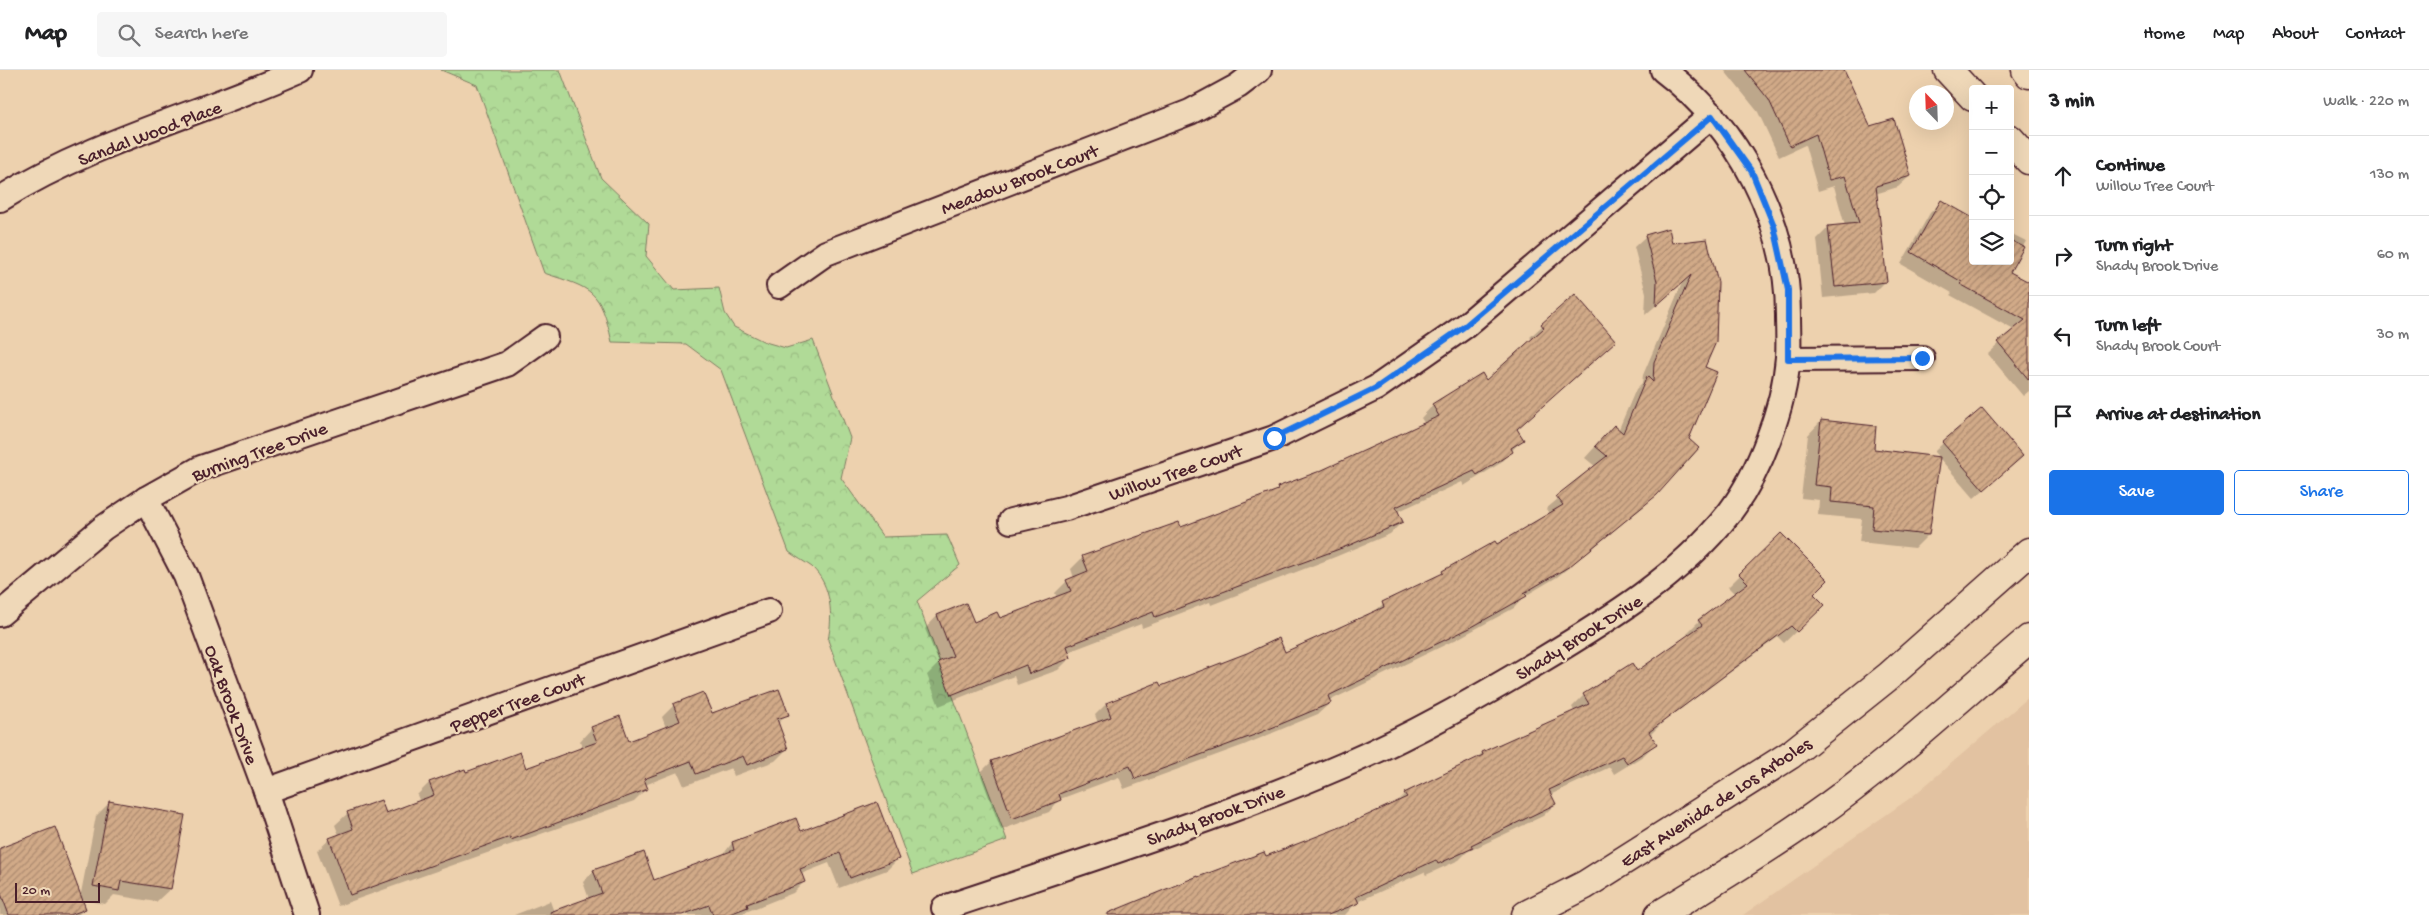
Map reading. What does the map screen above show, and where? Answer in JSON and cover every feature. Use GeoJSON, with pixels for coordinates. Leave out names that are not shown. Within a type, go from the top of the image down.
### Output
{"type":"FeatureCollection","features":[{"type":"Feature","properties":{"kind":"main road"},"geometry":{"type":"LineString","coordinates":[[1948,70],[1969,93]]}},
{"type":"Feature","properties":{"kind":"main road"},"geometry":{"type":"LineString","coordinates":[[2026,70],[2029,74]]}},
{"type":"Feature","properties":{"kind":"main road"},"geometry":{"type":"LineString","coordinates":[[2014,143],[2029,160]]}},
{"type":"Feature","properties":{"kind":"main road","name":"East Avenida de Los Arboles"},"geometry":{"type":"LineString","coordinates":[[1526,915],[1585,885],[1790,755],[1889,676],[2029,552]]}},
{"type":"Feature","properties":{"kind":"main road"},"geometry":{"type":"LineString","coordinates":[[1659,915],[1726,875],[1814,816],[1895,752],[2029,639]]}},
{"type":"Feature","properties":{"kind":"street","name":"Sandal Wood Place"},"geometry":{"type":"LineString","coordinates":[[0,199],[104,145],[245,95],[300,70]]}},
{"type":"Feature","properties":{"kind":"street","name":"Meadow Brook Court"},"geometry":{"type":"LineString","coordinates":[[779,286],[826,253],[1190,112],[1238,86],[1259,70]]}},
{"type":"Feature","properties":{"kind":"street","name":"Shady Brook Drive"},"geometry":{"type":"LineString","coordinates":[[944,908],[1241,806],[1345,764],[1450,714],[1599,626],[1661,583],[1699,549],[1732,508],[1762,454],[1777,413],[1788,359],[1788,290],[1774,226],[1752,172],[1712,116],[1682,84],[1663,70]]}},
{"type":"Feature","properties":{"kind":"street","name":"Willow Tree Court"},"geometry":{"type":"LineString","coordinates":[[1011,521],[1066,508],[1274,438],[1376,388],[1465,326],[1712,116]]}},
{"type":"Feature","properties":{"kind":"street","name":"Burning Tree Drive"},"geometry":{"type":"LineString","coordinates":[[0,614],[103,528],[146,499],[201,468],[507,364],[545,336]]}},
{"type":"Feature","properties":{"kind":"street"},"geometry":{"type":"LineString","coordinates":[[1788,359],[1922,358]]}},
{"type":"Feature","properties":{"kind":"street","name":"Oak Brook Drive"},"geometry":{"type":"LineString","coordinates":[[146,499],[186,576],[266,791],[307,915]]}},
{"type":"Feature","properties":{"kind":"street","name":"Pepper Tree Court"},"geometry":{"type":"LineString","coordinates":[[266,791],[769,611]]}},
{"type":"Feature","properties":{"kind":"shaded area"},"geometry":{"type":"Polygon","coordinates":[[[2029,697],[2029,915],[1743,915],[1913,796],[2029,697]]]}},
{"type":"Feature","properties":{"kind":"green space"},"geometry":{"type":"Polygon","coordinates":[[[441,70],[560,70],[601,178],[649,224],[646,256],[674,290],[719,288],[725,313],[734,327],[765,342],[786,348],[813,340],[850,438],[841,478],[883,537],[947,535],[960,565],[917,601],[1007,840],[913,874],[828,640],[830,611],[824,583],[812,567],[789,552],[721,370],[686,344],[612,342],[603,311],[592,294],[574,283],[544,273],[477,85],[441,70]]]}},
{"type":"Feature","properties":{"kind":"building"},"geometry":{"type":"Polygon","coordinates":[[[1745,70],[1844,70],[1870,126],[1894,119],[1911,176],[1876,186],[1887,282],[1835,287],[1828,226],[1859,223],[1845,176],[1829,180],[1816,134],[1790,146],[1769,100],[1745,70]]]}},
{"type":"Feature","properties":{"kind":"building"},"geometry":{"type":"Polygon","coordinates":[[[1941,200],[1969,216],[1969,265],[2014,265],[2010,272],[2029,282],[2029,380],[1998,342],[2025,320],[1960,284],[1962,282],[1911,252],[1941,200]]]}},
{"type":"Feature","properties":{"kind":"building"},"geometry":{"type":"Polygon","coordinates":[[[1669,228],[1672,243],[1707,239],[1718,282],[1716,342],[1705,367],[1717,372],[1689,439],[1699,448],[1657,495],[1570,566],[1524,593],[1527,596],[1470,628],[1328,696],[1331,703],[1257,734],[1135,779],[1130,766],[1059,794],[1061,800],[1012,819],[991,761],[1111,717],[1106,703],[1159,682],[1161,686],[1247,653],[1279,638],[1285,652],[1384,607],[1382,602],[1443,573],[1442,571],[1495,541],[1497,544],[1563,505],[1556,496],[1607,456],[1595,446],[1614,425],[1623,433],[1647,376],[1653,382],[1654,362],[1691,275],[1656,306],[1657,281],[1645,235],[1669,228]]]}},
{"type":"Feature","properties":{"kind":"building"},"geometry":{"type":"Polygon","coordinates":[[[2014,242],[2024,247],[2014,265],[2014,242]]]}},
{"type":"Feature","properties":{"kind":"building"},"geometry":{"type":"Polygon","coordinates":[[[1575,294],[1616,341],[1517,429],[1524,440],[1511,448],[1513,452],[1477,475],[1474,471],[1396,507],[1403,522],[1350,545],[1155,617],[1153,612],[1067,646],[1071,658],[1029,674],[1026,665],[951,695],[938,662],[953,656],[937,615],[966,603],[974,622],[997,612],[1000,618],[1071,591],[1066,580],[1088,571],[1082,556],[1179,522],[1181,527],[1278,490],[1277,487],[1320,471],[1439,416],[1432,404],[1482,373],[1486,380],[1544,328],[1541,324],[1575,294]]]}},
{"type":"Feature","properties":{"kind":"building"},"geometry":{"type":"Polygon","coordinates":[[[1982,408],[2023,456],[1984,490],[1942,442],[1982,408]]]}},
{"type":"Feature","properties":{"kind":"building"},"geometry":{"type":"Polygon","coordinates":[[[1821,420],[1876,426],[1874,449],[1940,457],[1929,535],[1872,529],[1874,506],[1831,502],[1832,487],[1814,485],[1821,420]]]}},
{"type":"Feature","properties":{"kind":"building"},"geometry":{"type":"Polygon","coordinates":[[[1781,533],[1828,580],[1814,594],[1825,605],[1797,632],[1791,626],[1649,732],[1657,744],[1627,763],[1622,756],[1549,790],[1556,804],[1471,845],[1473,848],[1438,864],[1436,860],[1356,897],[1359,903],[1328,915],[1108,915],[1108,913],[1198,876],[1264,852],[1266,856],[1346,825],[1407,797],[1404,793],[1483,755],[1482,752],[1589,704],[1583,694],[1632,663],[1637,671],[1702,625],[1698,620],[1748,583],[1739,574],[1781,533]]]}},
{"type":"Feature","properties":{"kind":"building"},"geometry":{"type":"Polygon","coordinates":[[[779,689],[789,715],[777,719],[788,749],[747,765],[743,756],[696,774],[691,761],[644,779],[648,789],[511,840],[510,837],[350,895],[329,838],[353,829],[347,812],[381,800],[386,813],[434,795],[429,782],[465,769],[466,772],[520,752],[526,768],[597,742],[591,727],[620,716],[629,741],[680,721],[673,704],[703,692],[712,713],[779,689]]]}},
{"type":"Feature","properties":{"kind":"building"},"geometry":{"type":"Polygon","coordinates":[[[109,801],[185,815],[171,889],[121,881],[119,891],[93,886],[109,801]]]}},
{"type":"Feature","properties":{"kind":"building"},"geometry":{"type":"Polygon","coordinates":[[[877,802],[899,859],[850,878],[840,853],[800,869],[805,882],[747,904],[748,907],[727,915],[713,915],[709,905],[682,915],[551,915],[550,912],[602,893],[593,870],[644,852],[654,880],[734,850],[732,842],[796,818],[801,831],[877,802]]]}},
{"type":"Feature","properties":{"kind":"building"},"geometry":{"type":"Polygon","coordinates":[[[55,827],[86,909],[70,915],[9,915],[0,891],[0,848],[55,827]]]}},
{"type":"Feature","properties":{"kind":"route"},"geometry":{"type":"LineString","coordinates":[[1274,438],[1376,388],[1465,326],[1712,116],[1752,172],[1774,226],[1788,290],[1788,359],[1922,358]]}}]}
